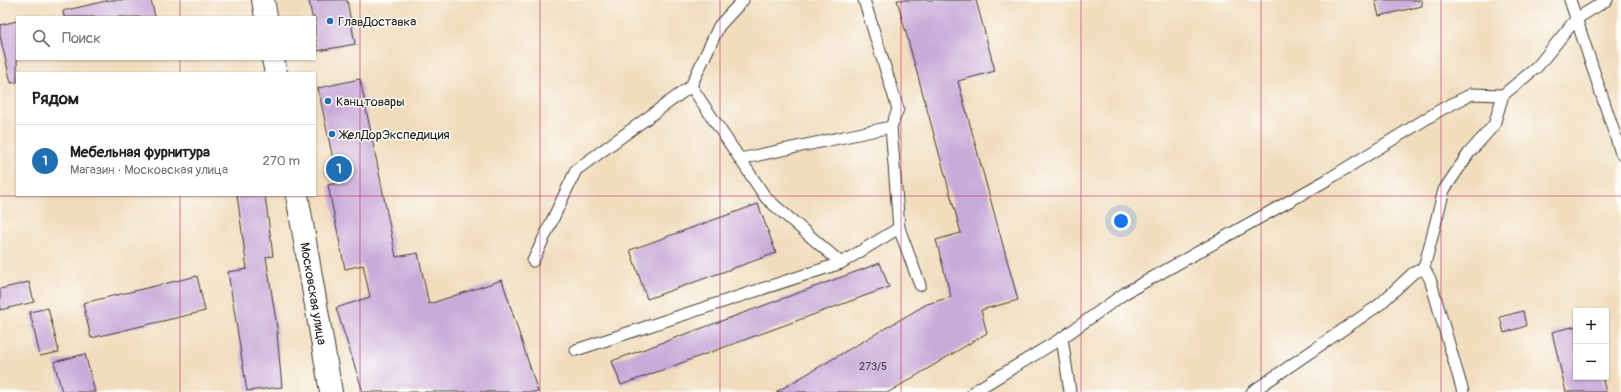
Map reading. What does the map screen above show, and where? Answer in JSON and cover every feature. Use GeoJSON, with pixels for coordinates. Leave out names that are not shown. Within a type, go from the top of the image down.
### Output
{"type":"FeatureCollection","features":[{"type":"Feature","properties":{"kind":"street"},"geometry":{"type":"LineString","coordinates":[[263,0],[266,16]]}},
{"type":"Feature","properties":{"kind":"street"},"geometry":{"type":"LineString","coordinates":[[273,60],[276,72]]}},
{"type":"Feature","properties":{"kind":"street","name":"Московская улица"},"geometry":{"type":"LineString","coordinates":[[297,196],[331,392]]}},
{"type":"Feature","properties":{"kind":"lane"},"geometry":{"type":"LineString","coordinates":[[533,261],[576,170],[691,86],[719,26],[744,0]]}},
{"type":"Feature","properties":{"kind":"lane"},"geometry":{"type":"LineString","coordinates":[[864,0],[898,109],[891,127],[900,228],[920,285]]}},
{"type":"Feature","properties":{"kind":"lane"},"geometry":{"type":"LineString","coordinates":[[1570,0],[1621,153]]}},
{"type":"Feature","properties":{"kind":"lane"},"geometry":{"type":"LineString","coordinates":[[1463,392],[1430,279],[1424,268],[1444,190],[1469,153],[1494,125],[1504,95],[1537,67],[1576,19],[1607,0]]}},
{"type":"Feature","properties":{"kind":"lane"},"geometry":{"type":"LineString","coordinates":[[691,86],[766,198],[841,263]]}},
{"type":"Feature","properties":{"kind":"lane"},"geometry":{"type":"LineString","coordinates":[[973,392],[1062,338],[1125,293],[1327,180],[1442,109],[1472,94],[1504,95]]}},
{"type":"Feature","properties":{"kind":"lane"},"geometry":{"type":"LineString","coordinates":[[740,159],[891,127]]}},
{"type":"Feature","properties":{"kind":"lane"},"geometry":{"type":"LineString","coordinates":[[576,350],[841,263],[900,228]]}},
{"type":"Feature","properties":{"kind":"lane"},"geometry":{"type":"LineString","coordinates":[[1252,392],[1379,305],[1412,274],[1424,268]]}},
{"type":"Feature","properties":{"kind":"lane"},"geometry":{"type":"LineString","coordinates":[[1062,338],[1070,392]]}},
{"type":"Feature","properties":{"kind":"building"},"geometry":{"type":"Polygon","coordinates":[[[110,0],[151,0],[155,16],[64,16],[63,11],[110,0]]]}},
{"type":"Feature","properties":{"kind":"building"},"geometry":{"type":"Polygon","coordinates":[[[309,0],[347,0],[355,44],[318,51],[316,40],[316,16],[312,16],[309,0]]]}},
{"type":"Feature","properties":{"kind":"building"},"geometry":{"type":"Polygon","coordinates":[[[897,0],[976,0],[995,71],[958,81],[1018,300],[981,310],[987,333],[889,392],[776,392],[927,304],[951,297],[936,240],[961,233],[897,0]]]}},
{"type":"Feature","properties":{"kind":"building"},"geometry":{"type":"Polygon","coordinates":[[[1375,0],[1422,0],[1422,6],[1379,16],[1375,0]]]}},
{"type":"Feature","properties":{"kind":"building"},"geometry":{"type":"Polygon","coordinates":[[[16,21],[16,82],[11,83],[0,36],[0,25],[16,21]]]}},
{"type":"Feature","properties":{"kind":"building"},"geometry":{"type":"Polygon","coordinates":[[[360,79],[396,257],[418,253],[429,304],[502,280],[538,392],[363,392],[336,308],[370,297],[363,265],[345,269],[328,185],[338,183],[318,88],[360,79]]]}},
{"type":"Feature","properties":{"kind":"building"},"geometry":{"type":"Polygon","coordinates":[[[237,196],[265,196],[273,256],[266,257],[278,334],[282,387],[247,391],[228,272],[247,269],[237,196]]]}},
{"type":"Feature","properties":{"kind":"building"},"geometry":{"type":"Polygon","coordinates":[[[758,204],[776,253],[647,299],[630,250],[758,204]]]}},
{"type":"Feature","properties":{"kind":"building"},"geometry":{"type":"Polygon","coordinates":[[[880,263],[889,287],[621,385],[612,361],[880,263]]]}},
{"type":"Feature","properties":{"kind":"building"},"geometry":{"type":"Polygon","coordinates":[[[197,276],[205,311],[91,338],[83,303],[197,276]]]}},
{"type":"Feature","properties":{"kind":"building"},"geometry":{"type":"Polygon","coordinates":[[[29,282],[34,302],[0,310],[0,289],[29,282]]]}},
{"type":"Feature","properties":{"kind":"building"},"geometry":{"type":"Polygon","coordinates":[[[48,308],[59,352],[40,356],[30,312],[48,308]]]}},
{"type":"Feature","properties":{"kind":"building"},"geometry":{"type":"Polygon","coordinates":[[[1523,311],[1526,326],[1504,333],[1500,317],[1523,311]]]}},
{"type":"Feature","properties":{"kind":"building"},"geometry":{"type":"Polygon","coordinates":[[[1573,327],[1573,380],[1603,380],[1606,392],[1566,392],[1552,332],[1573,327]]]}},
{"type":"Feature","properties":{"kind":"building"},"geometry":{"type":"Polygon","coordinates":[[[85,354],[95,392],[62,392],[54,362],[85,354]]]}},
{"type":"Feature","properties":{"kind":"place","name":"ГлавДоставка"},"geometry":{"type":"Point","coordinates":[330,21]}},
{"type":"Feature","properties":{"kind":"place","name":"Канцтовары"},"geometry":{"type":"Point","coordinates":[328,101]}},
{"type":"Feature","properties":{"kind":"place","name":"ЖелДорЭкспедиция"},"geometry":{"type":"Point","coordinates":[332,134]}},
{"type":"Feature","properties":{"kind":"place","name":"Мебельная фурнитура"},"geometry":{"type":"Point","coordinates":[339,169]}}]}
